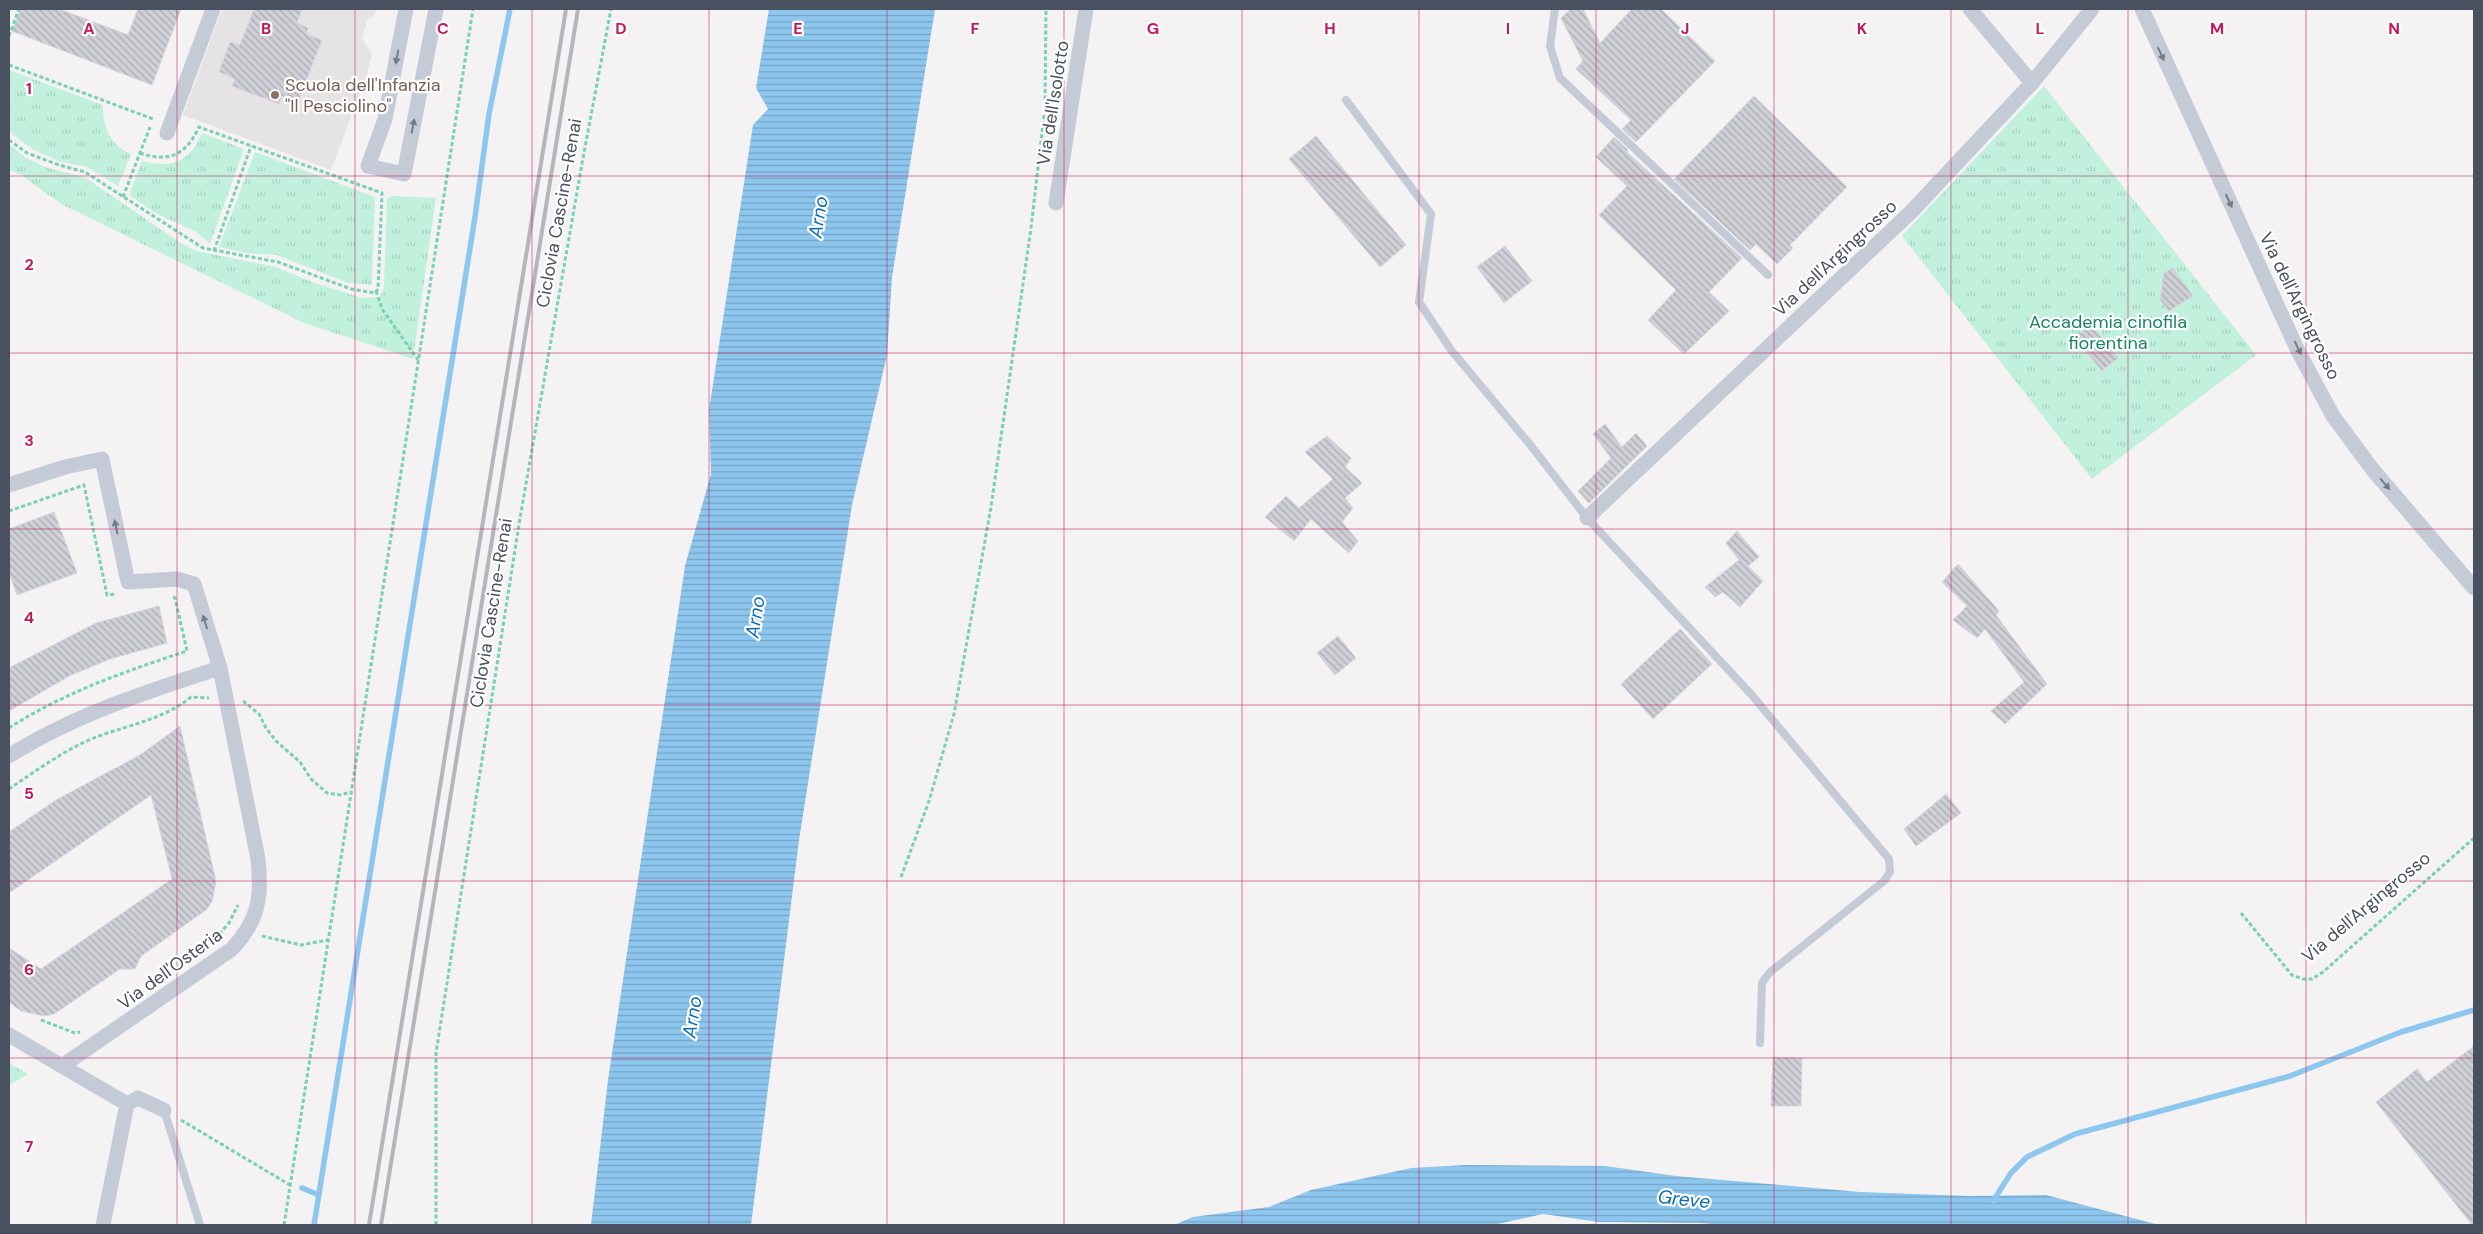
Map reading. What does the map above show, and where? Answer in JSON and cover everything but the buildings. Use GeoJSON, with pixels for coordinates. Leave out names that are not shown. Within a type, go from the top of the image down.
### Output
{"type":"FeatureCollection","features":[{"type":"Feature","properties":{"kind":"street"},"geometry":{"type":"LineString","coordinates":[[167,133],[213,9]]}},
{"type":"Feature","properties":{"kind":"street"},"geometry":{"type":"LineString","coordinates":[[406,9],[385,119],[368,166],[404,174],[436,9]]}},
{"type":"Feature","properties":{"kind":"street","name":"Via dell'Isolotto"},"geometry":{"type":"LineString","coordinates":[[1056,203],[1086,9]]}},
{"type":"Feature","properties":{"kind":"street"},"geometry":{"type":"LineString","coordinates":[[1970,9],[2032,83]]}},
{"type":"Feature","properties":{"kind":"street","name":"Via dell'Argingrosso"},"geometry":{"type":"LineString","coordinates":[[1587,518],[1911,212],[2032,83],[2092,9]]}},
{"type":"Feature","properties":{"kind":"street","name":"Via dell'Argingrosso"},"geometry":{"type":"LineString","coordinates":[[2142,9],[2298,350],[2333,416],[2373,470],[2474,588]]}},
{"type":"Feature","properties":{"kind":"street","name":"Via dell'Osteria"},"geometry":{"type":"LineString","coordinates":[[9,485],[102,459],[128,582],[177,579],[194,584],[220,668],[218,696],[258,859],[259,901],[254,919],[244,936],[232,949],[62,1066]]}},
{"type":"Feature","properties":{"kind":"street"},"geometry":{"type":"LineString","coordinates":[[9,756],[44,735],[103,708],[220,668]]}},
{"type":"Feature","properties":{"kind":"street"},"geometry":{"type":"LineString","coordinates":[[9,1035],[127,1104]]}},
{"type":"Feature","properties":{"kind":"street"},"geometry":{"type":"LineString","coordinates":[[127,1104],[138,1098],[164,1110]]}},
{"type":"Feature","properties":{"kind":"street"},"geometry":{"type":"LineString","coordinates":[[103,1225],[127,1104]]}},
{"type":"Feature","properties":{"kind":"lane"},"geometry":{"type":"LineString","coordinates":[[1555,9],[1550,46],[1560,78],[1768,275]]}},
{"type":"Feature","properties":{"kind":"lane"},"geometry":{"type":"LineString","coordinates":[[1346,100],[1431,214],[1420,302],[1451,350],[1532,447],[1587,518],[1750,693],[1889,859],[1890,872],[1884,881],[1769,973],[1762,983],[1760,1043]]}},
{"type":"Feature","properties":{"kind":"lane"},"geometry":{"type":"LineString","coordinates":[[164,1110],[200,1225]]}},
{"type":"Feature","properties":{"kind":"path"},"geometry":{"type":"LineString","coordinates":[[9,36],[19,9]]}},
{"type":"Feature","properties":{"kind":"path"},"geometry":{"type":"LineString","coordinates":[[284,1225],[473,9]]}},
{"type":"Feature","properties":{"kind":"path","name":"Ciclovia Cascine-Renai"},"geometry":{"type":"LineString","coordinates":[[436,1225],[436,1053],[520,518],[582,158],[611,9]]}},
{"type":"Feature","properties":{"kind":"path"},"geometry":{"type":"LineString","coordinates":[[901,877],[929,801],[954,714],[991,507],[1031,228],[1045,108],[1046,9]]}},
{"type":"Feature","properties":{"kind":"path"},"geometry":{"type":"LineString","coordinates":[[9,65],[153,119]]}},
{"type":"Feature","properties":{"kind":"path"},"geometry":{"type":"LineString","coordinates":[[123,197],[156,110]]}},
{"type":"Feature","properties":{"kind":"path"},"geometry":{"type":"LineString","coordinates":[[140,153],[157,159],[169,157],[191,144],[199,128],[382,193],[378,289],[376,291],[382,308],[418,361]]}},
{"type":"Feature","properties":{"kind":"path"},"geometry":{"type":"LineString","coordinates":[[9,140],[27,153],[59,166],[85,172],[203,248],[278,262],[351,288],[376,291]]}},
{"type":"Feature","properties":{"kind":"path"},"geometry":{"type":"LineString","coordinates":[[214,251],[251,146]]}},
{"type":"Feature","properties":{"kind":"path"},"geometry":{"type":"LineString","coordinates":[[9,511],[84,485],[107,595],[126,593]]}},
{"type":"Feature","properties":{"kind":"path"},"geometry":{"type":"LineString","coordinates":[[9,728],[63,698],[125,672],[187,651],[175,598],[169,594]]}},
{"type":"Feature","properties":{"kind":"path"},"geometry":{"type":"LineString","coordinates":[[9,789],[54,760],[97,737],[175,710],[191,696],[238,696],[259,714],[266,728],[276,741],[300,762],[311,779],[327,793],[340,796],[351,792]]}},
{"type":"Feature","properties":{"kind":"path","name":"Via dell'Argingrosso"},"geometry":{"type":"LineString","coordinates":[[2241,913],[2292,975],[2303,980],[2312,978],[2323,972],[2374,928],[2474,838]]}},
{"type":"Feature","properties":{"kind":"path"},"geometry":{"type":"LineString","coordinates":[[207,945],[229,923],[240,897]]}},
{"type":"Feature","properties":{"kind":"path"},"geometry":{"type":"LineString","coordinates":[[244,936],[264,936],[301,945],[328,940]]}},
{"type":"Feature","properties":{"kind":"path"},"geometry":{"type":"LineString","coordinates":[[41,1020],[79,1034],[87,1028]]}},
{"type":"Feature","properties":{"kind":"path"},"geometry":{"type":"LineString","coordinates":[[164,1110],[290,1185]]}},
{"type":"Feature","properties":{"kind":"shaded area","name":"Scuola dell'Infanzia \"Il Pesciolino\""},"geometry":{"type":"Polygon","coordinates":[[[222,9],[376,9],[375,14],[367,21],[362,39],[372,53],[367,75],[331,170],[183,115],[222,9]]]}},
{"type":"Feature","properties":{"kind":"green space"},"geometry":{"type":"Polygon","coordinates":[[[9,70],[103,105],[104,121],[112,140],[123,150],[131,154],[118,186],[87,167],[58,161],[33,149],[13,135],[9,128],[9,70]]]}},
{"type":"Feature","properties":{"kind":"green space","name":"Accademia cinofila fiorentina"},"geometry":{"type":"Polygon","coordinates":[[[2044,86],[2256,355],[2092,479],[1902,236],[2044,86]]]}},
{"type":"Feature","properties":{"kind":"green space"},"geometry":{"type":"Polygon","coordinates":[[[202,133],[244,149],[210,244],[195,231],[157,214],[129,195],[142,161],[162,164],[179,161],[192,151],[202,133]]]}},
{"type":"Feature","properties":{"kind":"green space"},"geometry":{"type":"Polygon","coordinates":[[[9,144],[26,158],[48,168],[84,177],[181,243],[197,251],[276,267],[312,282],[362,298],[380,297],[384,288],[387,198],[394,196],[436,198],[413,359],[304,323],[61,204],[21,175],[9,170],[9,144]]]}},
{"type":"Feature","properties":{"kind":"green space"},"geometry":{"type":"Polygon","coordinates":[[[255,152],[375,197],[372,285],[348,283],[277,255],[245,253],[219,247],[255,152]]]}},
{"type":"Feature","properties":{"kind":"green space"},"geometry":{"type":"Polygon","coordinates":[[[9,1063],[28,1074],[9,1085],[9,1063]]]}},
{"type":"Feature","properties":{"kind":"water","name":"Arno"},"geometry":{"type":"Polygon","coordinates":[[[769,9],[935,9],[892,277],[887,355],[852,505],[799,840],[751,1225],[591,1225],[608,1080],[685,566],[711,474],[709,410],[753,125],[768,109],[756,88],[769,9]]]}},
{"type":"Feature","properties":{"kind":"water","name":"Greve"},"geometry":{"type":"Polygon","coordinates":[[[1466,1165],[1605,1166],[1676,1176],[1860,1192],[1969,1196],[2046,1195],[2159,1225],[1725,1225],[1599,1222],[1543,1214],[1493,1225],[1174,1225],[1193,1217],[1269,1207],[1311,1190],[1411,1168],[1466,1165]]]}},
{"type":"Feature","properties":{"kind":"waterway"},"geometry":{"type":"LineString","coordinates":[[314,1225],[475,217],[489,114],[510,9]]}},
{"type":"Feature","properties":{"kind":"waterway"},"geometry":{"type":"LineString","coordinates":[[1993,1201],[2011,1173],[2027,1157],[2075,1134],[2290,1076],[2401,1032],[2474,1010]]}},
{"type":"Feature","properties":{"kind":"waterway"},"geometry":{"type":"LineString","coordinates":[[302,1188],[319,1195]]}},
{"type":"Feature","properties":{"kind":"railway"},"geometry":{"type":"LineString","coordinates":[[369,1225],[566,9]]}},
{"type":"Feature","properties":{"kind":"railway"},"geometry":{"type":"LineString","coordinates":[[381,1225],[578,9]]}},
{"type":"Feature","properties":{"kind":"place","name":"Scuola dell'Infanzia \"Il Pesciolino\""},"geometry":{"type":"Point","coordinates":[275,95]}}]}
